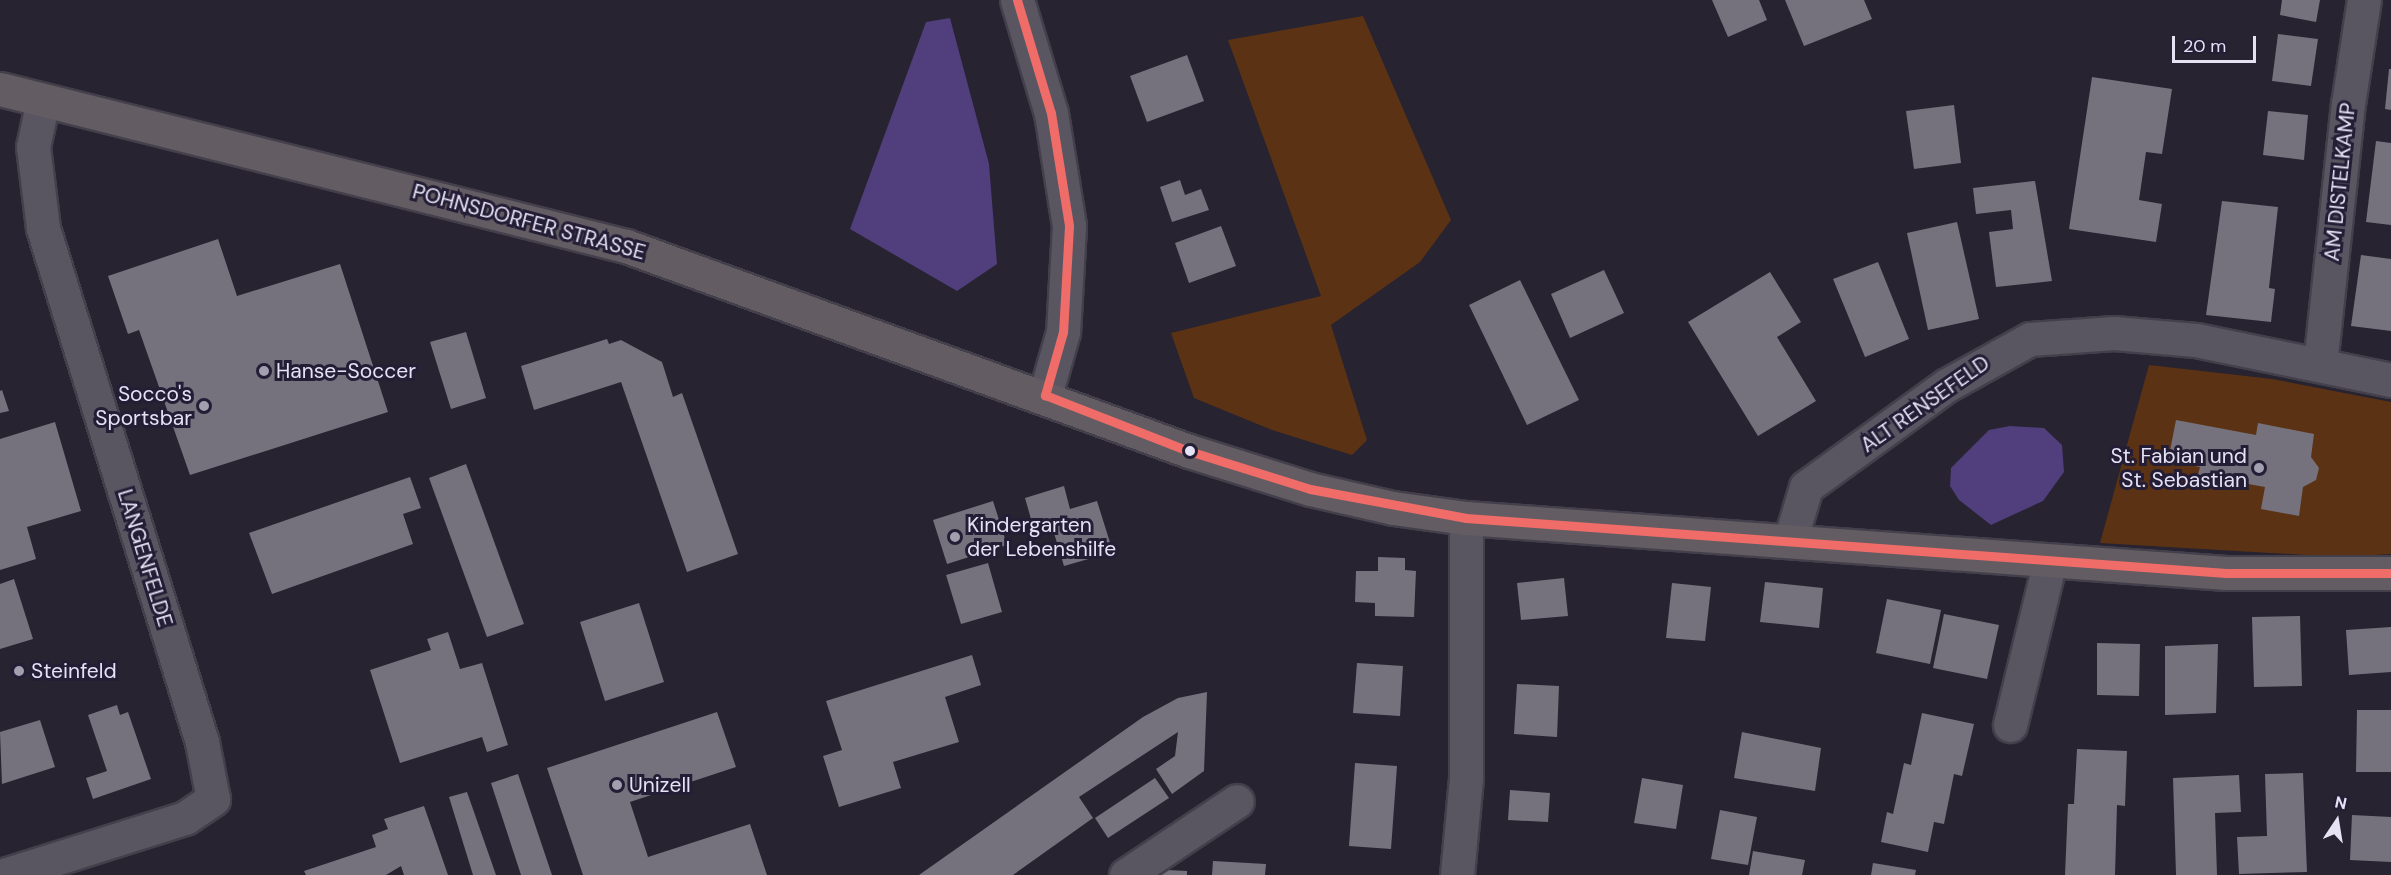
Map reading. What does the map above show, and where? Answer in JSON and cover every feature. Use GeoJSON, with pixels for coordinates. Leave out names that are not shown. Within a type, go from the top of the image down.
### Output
{"type":"FeatureCollection","features":[{"type":"Feature","properties":{"kind":"main road","name":"POHNSDORFER STRASSE"},"geometry":{"type":"LineString","coordinates":[[0,89],[626,246],[1045,394]]}},
{"type":"Feature","properties":{"kind":"main road"},"geometry":{"type":"LineString","coordinates":[[1045,394],[1189,451],[1310,489],[1466,518],[2226,573],[2391,573]]}},
{"type":"Feature","properties":{"kind":"street"},"geometry":{"type":"LineString","coordinates":[[1017,0],[1051,113],[1069,226],[1063,332],[1045,394]]}},
{"type":"Feature","properties":{"kind":"street","name":"AM DISTELKAMP"},"geometry":{"type":"LineString","coordinates":[[2320,365],[2348,104],[2364,0]]}},
{"type":"Feature","properties":{"kind":"street","name":"LANGENFELDE"},"geometry":{"type":"LineString","coordinates":[[4,875],[185,818],[213,799],[202,742],[43,228],[33,147],[43,100]]}},
{"type":"Feature","properties":{"kind":"street","name":"ALT RENSEFELD"},"geometry":{"type":"LineString","coordinates":[[1790,541],[1806,487],[1947,385],[2030,339],[2115,333],[2196,340],[2391,380]]}},
{"type":"Feature","properties":{"kind":"street"},"geometry":{"type":"LineString","coordinates":[[1457,875],[1466,778],[1466,518]]}},
{"type":"Feature","properties":{"kind":"street"},"geometry":{"type":"LineString","coordinates":[[2010,725],[2050,561]]}},
{"type":"Feature","properties":{"kind":"street"},"geometry":{"type":"LineString","coordinates":[[1126,875],[1237,801]]}},
{"type":"Feature","properties":{"kind":"shaded area"},"geometry":{"type":"Polygon","coordinates":[[[1363,16],[1451,220],[1420,262],[1331,325],[1367,440],[1352,455],[1272,430],[1194,398],[1171,333],[1321,296],[1228,40],[1363,16]]]}},
{"type":"Feature","properties":{"kind":"shaded area"},"geometry":{"type":"Polygon","coordinates":[[[950,18],[989,164],[997,264],[957,291],[850,229],[926,22],[950,18]]]}},
{"type":"Feature","properties":{"kind":"shaded area"},"geometry":{"type":"Polygon","coordinates":[[[2149,365],[2272,379],[2391,402],[2391,554],[2342,557],[2100,543],[2149,365]]]}},
{"type":"Feature","properties":{"kind":"shaded area"},"geometry":{"type":"Polygon","coordinates":[[[2010,426],[2044,428],[2062,445],[2064,472],[2043,501],[1991,525],[1959,500],[1950,486],[1951,468],[1989,430],[2010,426]]]}},
{"type":"Feature","properties":{"kind":"building"},"geometry":{"type":"Polygon","coordinates":[[[1712,0],[1759,0],[1767,20],[1728,37],[1712,0]]]}},
{"type":"Feature","properties":{"kind":"building"},"geometry":{"type":"Polygon","coordinates":[[[1785,0],[1864,0],[1872,19],[1804,46],[1785,0]]]}},
{"type":"Feature","properties":{"kind":"building"},"geometry":{"type":"Polygon","coordinates":[[[2282,0],[2320,0],[2316,22],[2280,15],[2282,0]]]}},
{"type":"Feature","properties":{"kind":"building"},"geometry":{"type":"Polygon","coordinates":[[[2278,34],[2318,39],[2311,86],[2272,81],[2278,34]]]}},
{"type":"Feature","properties":{"kind":"building"},"geometry":{"type":"Polygon","coordinates":[[[1187,55],[1204,101],[1147,122],[1130,76],[1187,55]]]}},
{"type":"Feature","properties":{"kind":"building"},"geometry":{"type":"Polygon","coordinates":[[[2389,69],[2391,69],[2391,110],[2385,109],[2389,69]]]}},
{"type":"Feature","properties":{"kind":"building"},"geometry":{"type":"Polygon","coordinates":[[[2092,77],[2172,89],[2162,154],[2146,152],[2139,200],[2162,204],[2156,242],[2069,229],[2092,77]]]}},
{"type":"Feature","properties":{"kind":"building"},"geometry":{"type":"Polygon","coordinates":[[[1954,105],[1961,163],[1914,169],[1906,111],[1954,105]]]}},
{"type":"Feature","properties":{"kind":"building"},"geometry":{"type":"Polygon","coordinates":[[[2268,111],[2308,115],[2304,160],[2263,155],[2268,111]]]}},
{"type":"Feature","properties":{"kind":"building"},"geometry":{"type":"Polygon","coordinates":[[[2376,141],[2391,143],[2391,225],[2366,222],[2376,141]]]}},
{"type":"Feature","properties":{"kind":"building"},"geometry":{"type":"Polygon","coordinates":[[[1180,180],[1185,195],[1201,189],[1209,210],[1172,222],[1160,187],[1180,180]]]}},
{"type":"Feature","properties":{"kind":"building"},"geometry":{"type":"Polygon","coordinates":[[[2035,181],[2052,281],[1996,287],[1989,232],[2013,229],[2011,210],[1976,214],[1973,188],[2035,181]]]}},
{"type":"Feature","properties":{"kind":"building"},"geometry":{"type":"Polygon","coordinates":[[[2222,201],[2278,207],[2269,288],[2275,289],[2271,322],[2206,315],[2222,201]]]}},
{"type":"Feature","properties":{"kind":"building"},"geometry":{"type":"Polygon","coordinates":[[[1957,222],[1979,319],[1928,330],[1907,233],[1957,222]]]}},
{"type":"Feature","properties":{"kind":"building"},"geometry":{"type":"Polygon","coordinates":[[[1221,226],[1236,266],[1189,283],[1175,243],[1221,226]]]}},
{"type":"Feature","properties":{"kind":"building","name":"Hanse-Soccer"},"geometry":{"type":"Polygon","coordinates":[[[218,239],[237,296],[340,264],[388,412],[190,475],[139,330],[128,334],[108,276],[218,239]]]}},
{"type":"Feature","properties":{"kind":"building"},"geometry":{"type":"Polygon","coordinates":[[[2361,255],[2391,259],[2391,331],[2351,326],[2361,255]]]}},
{"type":"Feature","properties":{"kind":"building"},"geometry":{"type":"Polygon","coordinates":[[[1878,262],[1909,339],[1865,357],[1833,279],[1878,262]]]}},
{"type":"Feature","properties":{"kind":"building"},"geometry":{"type":"Polygon","coordinates":[[[1604,270],[1624,313],[1570,338],[1551,294],[1604,270]]]}},
{"type":"Feature","properties":{"kind":"building"},"geometry":{"type":"Polygon","coordinates":[[[1770,272],[1801,322],[1777,337],[1816,401],[1758,436],[1688,322],[1770,272]]]}},
{"type":"Feature","properties":{"kind":"building"},"geometry":{"type":"Polygon","coordinates":[[[1520,280],[1579,400],[1527,425],[1469,305],[1520,280]]]}},
{"type":"Feature","properties":{"kind":"building"},"geometry":{"type":"Polygon","coordinates":[[[466,332],[486,398],[451,409],[430,342],[466,332]]]}},
{"type":"Feature","properties":{"kind":"building"},"geometry":{"type":"Polygon","coordinates":[[[607,339],[609,344],[621,340],[662,362],[673,397],[682,393],[738,554],[687,572],[621,382],[534,410],[521,366],[607,339]]]}},
{"type":"Feature","properties":{"kind":"building"},"geometry":{"type":"Polygon","coordinates":[[[2,390],[9,411],[0,413],[0,391],[2,390]]]}},
{"type":"Feature","properties":{"kind":"building","name":"St. Fabian und St. Sebastian"},"geometry":{"type":"Polygon","coordinates":[[[2176,420],[2256,435],[2258,423],[2314,434],[2311,457],[2319,468],[2316,480],[2303,487],[2299,516],[2261,509],[2265,487],[2198,475],[2200,467],[2168,461],[2176,420]]]}},
{"type":"Feature","properties":{"kind":"building"},"geometry":{"type":"Polygon","coordinates":[[[55,422],[81,511],[27,527],[36,559],[0,570],[0,439],[55,422]]]}},
{"type":"Feature","properties":{"kind":"building"},"geometry":{"type":"Polygon","coordinates":[[[466,464],[524,624],[487,637],[429,478],[466,464]]]}},
{"type":"Feature","properties":{"kind":"building"},"geometry":{"type":"Polygon","coordinates":[[[410,477],[421,508],[403,514],[413,544],[272,594],[249,533],[410,477]]]}},
{"type":"Feature","properties":{"kind":"building"},"geometry":{"type":"Polygon","coordinates":[[[1064,486],[1070,509],[1097,501],[1113,552],[1064,566],[1050,520],[1031,519],[1025,498],[1064,486]]]}},
{"type":"Feature","properties":{"kind":"building"},"geometry":{"type":"Polygon","coordinates":[[[993,501],[1007,545],[947,564],[933,520],[993,501]]]}},
{"type":"Feature","properties":{"kind":"building"},"geometry":{"type":"Polygon","coordinates":[[[1378,557],[1405,558],[1405,570],[1416,571],[1414,617],[1375,616],[1375,603],[1355,602],[1356,571],[1378,571],[1378,557]]]}},
{"type":"Feature","properties":{"kind":"building"},"geometry":{"type":"Polygon","coordinates":[[[988,563],[1002,612],[961,624],[946,575],[988,563]]]}},
{"type":"Feature","properties":{"kind":"building"},"geometry":{"type":"Polygon","coordinates":[[[1564,578],[1568,616],[1521,620],[1517,583],[1564,578]]]}},
{"type":"Feature","properties":{"kind":"building"},"geometry":{"type":"Polygon","coordinates":[[[14,579],[33,639],[0,649],[0,584],[14,579]]]}},
{"type":"Feature","properties":{"kind":"building"},"geometry":{"type":"Polygon","coordinates":[[[1765,582],[1823,588],[1819,628],[1760,622],[1765,582]]]}},
{"type":"Feature","properties":{"kind":"building"},"geometry":{"type":"Polygon","coordinates":[[[1672,583],[1711,587],[1705,641],[1666,638],[1672,583]]]}},
{"type":"Feature","properties":{"kind":"building"},"geometry":{"type":"Polygon","coordinates":[[[1887,599],[1941,610],[1930,664],[1876,653],[1887,599]]]}},
{"type":"Feature","properties":{"kind":"building"},"geometry":{"type":"Polygon","coordinates":[[[639,603],[664,682],[605,701],[580,622],[639,603]]]}},
{"type":"Feature","properties":{"kind":"building"},"geometry":{"type":"Polygon","coordinates":[[[1944,614],[1999,625],[1987,679],[1933,668],[1944,614]]]}},
{"type":"Feature","properties":{"kind":"building"},"geometry":{"type":"Polygon","coordinates":[[[2300,616],[2302,686],[2254,687],[2252,617],[2300,616]]]}},
{"type":"Feature","properties":{"kind":"building"},"geometry":{"type":"Polygon","coordinates":[[[2391,627],[2391,672],[2349,675],[2346,630],[2391,627]]]}},
{"type":"Feature","properties":{"kind":"building"},"geometry":{"type":"Polygon","coordinates":[[[448,632],[460,669],[482,663],[508,745],[487,752],[482,737],[400,763],[370,670],[431,650],[427,639],[448,632]]]}},
{"type":"Feature","properties":{"kind":"building"},"geometry":{"type":"Polygon","coordinates":[[[2097,643],[2140,644],[2139,696],[2097,695],[2097,643]]]}},
{"type":"Feature","properties":{"kind":"building"},"geometry":{"type":"Polygon","coordinates":[[[2218,644],[2216,713],[2165,715],[2165,646],[2218,644]]]}},
{"type":"Feature","properties":{"kind":"building"},"geometry":{"type":"Polygon","coordinates":[[[972,655],[981,685],[945,697],[959,742],[893,762],[901,788],[839,807],[823,756],[842,750],[826,701],[972,655]]]}},
{"type":"Feature","properties":{"kind":"building"},"geometry":{"type":"Polygon","coordinates":[[[1357,663],[1403,666],[1400,716],[1353,713],[1357,663]]]}},
{"type":"Feature","properties":{"kind":"building"},"geometry":{"type":"Polygon","coordinates":[[[1517,684],[1559,686],[1557,737],[1514,734],[1517,684]]]}},
{"type":"Feature","properties":{"kind":"building"},"geometry":{"type":"Polygon","coordinates":[[[1207,692],[1204,771],[1172,794],[1156,769],[1175,756],[1178,732],[1079,797],[1093,818],[1013,875],[919,875],[1143,717],[1178,698],[1207,692]]]}},
{"type":"Feature","properties":{"kind":"building"},"geometry":{"type":"Polygon","coordinates":[[[117,705],[120,715],[128,712],[151,779],[93,799],[86,778],[107,771],[88,715],[117,705]]]}},
{"type":"Feature","properties":{"kind":"building"},"geometry":{"type":"Polygon","coordinates":[[[2357,710],[2391,710],[2391,772],[2356,772],[2357,710]]]}},
{"type":"Feature","properties":{"kind":"building","name":"Unizell"},"geometry":{"type":"Polygon","coordinates":[[[717,712],[736,767],[630,802],[648,857],[750,824],[767,875],[583,875],[547,768],[717,712]]]}},
{"type":"Feature","properties":{"kind":"building"},"geometry":{"type":"Polygon","coordinates":[[[1922,713],[1974,724],[1962,776],[1954,774],[1944,824],[1934,822],[1928,852],[1881,842],[1887,812],[1893,814],[1904,763],[1911,765],[1922,713]]]}},
{"type":"Feature","properties":{"kind":"building"},"geometry":{"type":"Polygon","coordinates":[[[40,720],[55,767],[2,784],[0,732],[40,720]]]}},
{"type":"Feature","properties":{"kind":"building"},"geometry":{"type":"Polygon","coordinates":[[[1742,732],[1821,748],[1815,791],[1734,778],[1742,732]]]}},
{"type":"Feature","properties":{"kind":"building"},"geometry":{"type":"Polygon","coordinates":[[[2077,749],[2127,751],[2125,806],[2117,805],[2115,875],[2065,875],[2068,804],[2074,804],[2077,749]]]}},
{"type":"Feature","properties":{"kind":"building"},"geometry":{"type":"Polygon","coordinates":[[[1355,763],[1397,766],[1391,849],[1349,846],[1355,763]]]}},
{"type":"Feature","properties":{"kind":"building"},"geometry":{"type":"Polygon","coordinates":[[[2303,773],[2307,872],[2239,874],[2237,837],[2267,836],[2265,774],[2303,773]]]}},
{"type":"Feature","properties":{"kind":"building"},"geometry":{"type":"Polygon","coordinates":[[[518,774],[552,875],[521,875],[491,783],[518,774]]]}},
{"type":"Feature","properties":{"kind":"building"},"geometry":{"type":"Polygon","coordinates":[[[2239,775],[2241,812],[2215,813],[2217,875],[2176,875],[2173,778],[2239,775]]]}},
{"type":"Feature","properties":{"kind":"building"},"geometry":{"type":"Polygon","coordinates":[[[1155,778],[1169,798],[1108,838],[1095,818],[1155,778]]]}},
{"type":"Feature","properties":{"kind":"building"},"geometry":{"type":"Polygon","coordinates":[[[1642,778],[1683,785],[1676,829],[1634,823],[1642,778]]]}},
{"type":"Feature","properties":{"kind":"building"},"geometry":{"type":"Polygon","coordinates":[[[1510,790],[1550,793],[1548,822],[1508,820],[1510,790]]]}},
{"type":"Feature","properties":{"kind":"building"},"geometry":{"type":"Polygon","coordinates":[[[467,792],[496,875],[473,875],[449,797],[467,792]]]}},
{"type":"Feature","properties":{"kind":"building"},"geometry":{"type":"Polygon","coordinates":[[[424,806],[448,875],[404,875],[401,866],[386,875],[306,875],[304,871],[376,847],[372,835],[388,829],[384,819],[424,806]]]}},
{"type":"Feature","properties":{"kind":"building"},"geometry":{"type":"Polygon","coordinates":[[[1720,810],[1757,817],[1748,865],[1711,859],[1720,810]]]}},
{"type":"Feature","properties":{"kind":"building"},"geometry":{"type":"Polygon","coordinates":[[[2352,815],[2391,817],[2391,862],[2350,860],[2352,815]]]}},
{"type":"Feature","properties":{"kind":"building"},"geometry":{"type":"Polygon","coordinates":[[[1753,851],[1805,860],[1802,875],[1749,875],[1753,851]]]}},
{"type":"Feature","properties":{"kind":"building"},"geometry":{"type":"Polygon","coordinates":[[[1213,861],[1266,864],[1265,875],[1212,875],[1213,861]]]}},
{"type":"Feature","properties":{"kind":"building"},"geometry":{"type":"Polygon","coordinates":[[[1873,863],[1916,870],[1915,875],[1871,875],[1873,863]]]}},
{"type":"Feature","properties":{"kind":"building"},"geometry":{"type":"Polygon","coordinates":[[[1147,869],[1187,871],[1187,875],[1146,875],[1147,869]]]}},
{"type":"Feature","properties":{"kind":"transit line"},"geometry":{"type":"LineString","coordinates":[[1017,0],[1051,113],[1069,226],[1063,332],[1045,395]]}},
{"type":"Feature","properties":{"kind":"transit line"},"geometry":{"type":"LineString","coordinates":[[1045,395],[1189,451],[1310,489],[1466,518],[2226,573],[2391,573]]}},
{"type":"Feature","properties":{"kind":"place","name":"Hanse-Soccer"},"geometry":{"type":"Point","coordinates":[264,371]}},
{"type":"Feature","properties":{"kind":"place","name":"Socco's Sportsbar"},"geometry":{"type":"Point","coordinates":[204,406]}},
{"type":"Feature","properties":{"kind":"place","name":"St. Fabian und St. Sebastian"},"geometry":{"type":"Point","coordinates":[2259,468]}},
{"type":"Feature","properties":{"kind":"place","name":"Kindergarten der Lebenshilfe"},"geometry":{"type":"Point","coordinates":[955,537]}},
{"type":"Feature","properties":{"kind":"place","name":"Steinfeld"},"geometry":{"type":"Point","coordinates":[19,671]}},
{"type":"Feature","properties":{"kind":"place","name":"Unizell"},"geometry":{"type":"Point","coordinates":[617,785]}}]}
